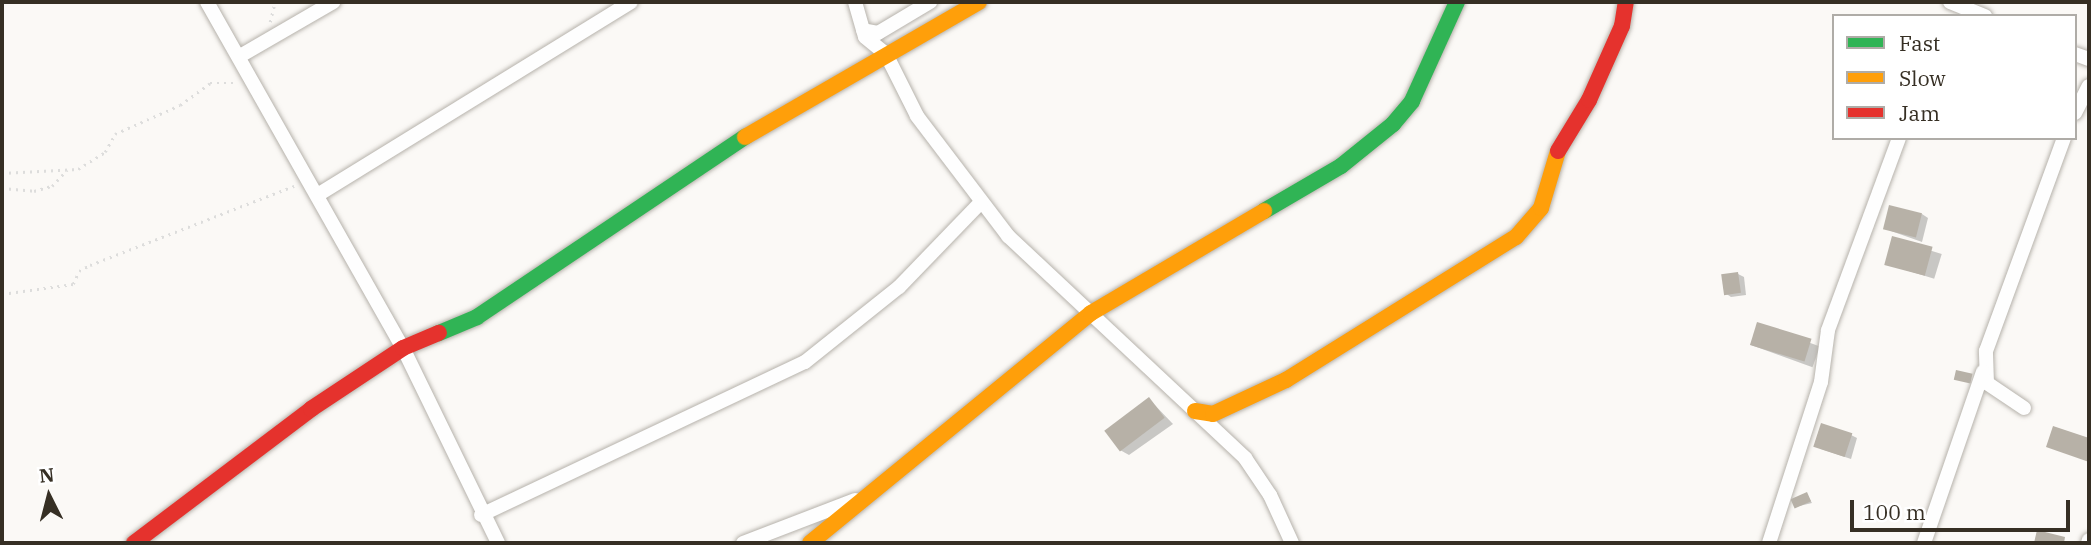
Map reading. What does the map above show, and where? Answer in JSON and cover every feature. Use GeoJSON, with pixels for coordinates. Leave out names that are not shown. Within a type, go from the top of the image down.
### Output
{"type":"FeatureCollection","features":[{"type":"Feature","properties":{"kind":"street"},"geometry":{"type":"LineString","coordinates":[[207,2],[319,194],[403,348],[481,514],[498,543]]}},
{"type":"Feature","properties":{"kind":"street"},"geometry":{"type":"LineString","coordinates":[[240,56],[333,2]]}},
{"type":"Feature","properties":{"kind":"street"},"geometry":{"type":"LineString","coordinates":[[319,194],[631,2]]}},
{"type":"Feature","properties":{"kind":"street"},"geometry":{"type":"LineString","coordinates":[[855,2],[863,30],[886,54],[917,116],[1008,236],[1245,458],[1270,495],[1292,543]]}},
{"type":"Feature","properties":{"kind":"street"},"geometry":{"type":"LineString","coordinates":[[863,30],[878,33],[930,2]]}},
{"type":"Feature","properties":{"kind":"street"},"geometry":{"type":"LineString","coordinates":[[134,543],[310,409],[403,348],[477,317],[647,199],[886,54],[979,2]]}},
{"type":"Feature","properties":{"kind":"street"},"geometry":{"type":"LineString","coordinates":[[810,543],[1091,313],[1341,166],[1393,124],[1412,101],[1457,2]]}},
{"type":"Feature","properties":{"kind":"street"},"geometry":{"type":"LineString","coordinates":[[1195,411],[1213,414],[1286,380],[1516,237],[1541,208],[1561,142],[1589,100],[1622,26],[1626,2]]}},
{"type":"Feature","properties":{"kind":"street"},"geometry":{"type":"LineString","coordinates":[[1959,6],[1980,14]]}},
{"type":"Feature","properties":{"kind":"street"},"geometry":{"type":"LineString","coordinates":[[2077,109],[2089,86]]}},
{"type":"Feature","properties":{"kind":"street"},"geometry":{"type":"LineString","coordinates":[[1769,543],[1821,382],[1828,330],[1898,140]]}},
{"type":"Feature","properties":{"kind":"street"},"geometry":{"type":"LineString","coordinates":[[1924,543],[1983,372],[1993,330],[2063,140]]}},
{"type":"Feature","properties":{"kind":"street"},"geometry":{"type":"LineString","coordinates":[[481,514],[805,362],[899,287],[981,202]]}},
{"type":"Feature","properties":{"kind":"street"},"geometry":{"type":"LineString","coordinates":[[1983,372],[1996,394],[2024,408]]}},
{"type":"Feature","properties":{"kind":"street"},"geometry":{"type":"LineString","coordinates":[[743,543],[870,495]]}},
{"type":"Feature","properties":{"kind":"path"},"geometry":{"type":"LineString","coordinates":[[2,173],[78,169],[105,152],[115,134],[180,105],[210,83],[255,83]]}},
{"type":"Feature","properties":{"kind":"path"},"geometry":{"type":"LineString","coordinates":[[2,188],[34,191],[52,186],[68,169]]}},
{"type":"Feature","properties":{"kind":"path"},"geometry":{"type":"LineString","coordinates":[[2,294],[74,284],[79,271],[90,265],[310,180]]}},
{"type":"Feature","properties":{"kind":"building"},"geometry":{"type":"Polygon","coordinates":[[[1889,205],[1922,213],[1916,237],[1883,229],[1889,205]]]}},
{"type":"Feature","properties":{"kind":"building"},"geometry":{"type":"Polygon","coordinates":[[[1892,236],[1933,247],[1925,276],[1884,265],[1892,236]]]}},
{"type":"Feature","properties":{"kind":"building"},"geometry":{"type":"Polygon","coordinates":[[[1738,272],[1741,293],[1724,295],[1721,274],[1738,272]]]}},
{"type":"Feature","properties":{"kind":"building"},"geometry":{"type":"Polygon","coordinates":[[[1757,322],[1812,339],[1804,362],[1750,345],[1757,322]]]}},
{"type":"Feature","properties":{"kind":"building"},"geometry":{"type":"Polygon","coordinates":[[[1956,370],[1973,374],[1970,384],[1954,380],[1956,370]]]}},
{"type":"Feature","properties":{"kind":"building"},"geometry":{"type":"Polygon","coordinates":[[[1149,397],[1165,418],[1120,451],[1104,431],[1149,397]]]}},
{"type":"Feature","properties":{"kind":"building"},"geometry":{"type":"Polygon","coordinates":[[[1821,423],[1852,433],[1845,457],[1813,447],[1821,423]]]}},
{"type":"Feature","properties":{"kind":"building"},"geometry":{"type":"Polygon","coordinates":[[[2053,426],[2089,438],[2089,462],[2046,447],[2053,426]]]}},
{"type":"Feature","properties":{"kind":"building"},"geometry":{"type":"Polygon","coordinates":[[[1807,492],[1811,501],[1795,508],[1791,499],[1807,492]]]}},
{"type":"Feature","properties":{"kind":"building"},"geometry":{"type":"Polygon","coordinates":[[[2037,530],[2065,537],[2064,543],[2034,543],[2037,530]]]}},
{"type":"Feature","properties":{"kind":"traffic: fast"},"geometry":{"type":"LineString","coordinates":[[1264,211],[1341,166],[1393,124],[1412,101],[1457,2]]}},
{"type":"Feature","properties":{"kind":"traffic: fast"},"geometry":{"type":"LineString","coordinates":[[439,333],[477,317],[745,137]]}},
{"type":"Feature","properties":{"kind":"traffic: slow"},"geometry":{"type":"LineString","coordinates":[[745,137],[979,2]]}},
{"type":"Feature","properties":{"kind":"traffic: slow"},"geometry":{"type":"LineString","coordinates":[[1195,411],[1213,414],[1286,380],[1516,237],[1541,208],[1558,151]]}},
{"type":"Feature","properties":{"kind":"traffic: slow"},"geometry":{"type":"LineString","coordinates":[[810,543],[1091,313],[1264,211]]}},
{"type":"Feature","properties":{"kind":"traffic: jam"},"geometry":{"type":"LineString","coordinates":[[1558,151],[1589,100],[1622,26],[1626,2]]}},
{"type":"Feature","properties":{"kind":"traffic: jam"},"geometry":{"type":"LineString","coordinates":[[134,543],[311,409],[403,348],[439,333]]}}]}
